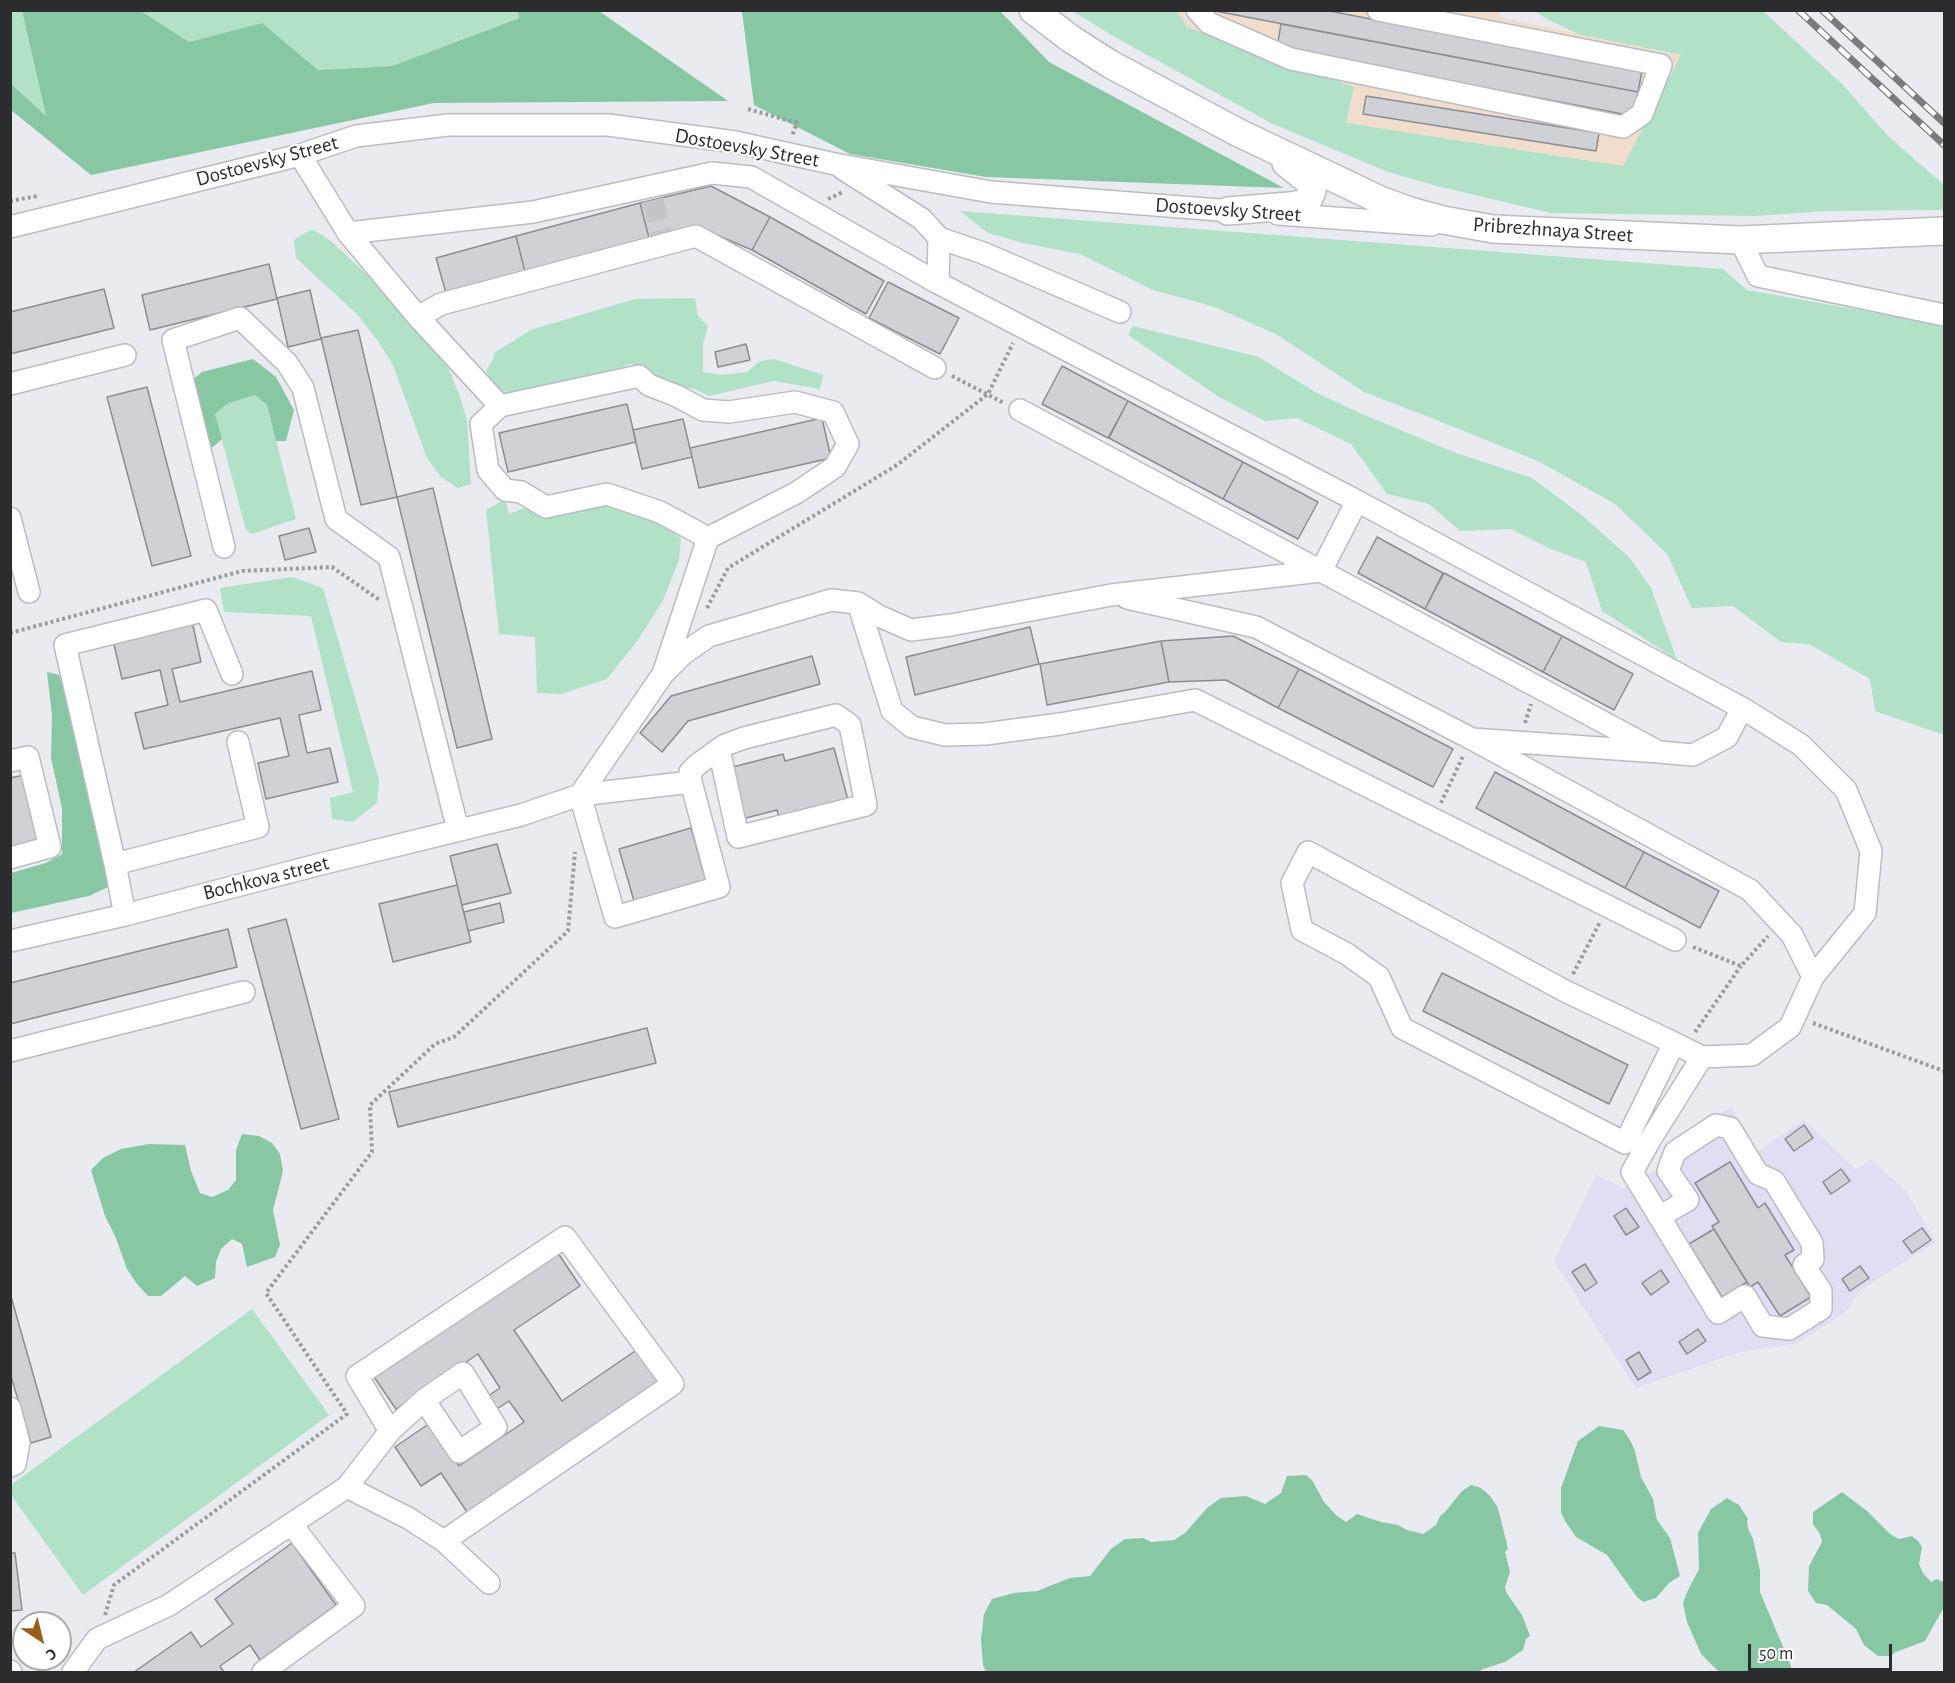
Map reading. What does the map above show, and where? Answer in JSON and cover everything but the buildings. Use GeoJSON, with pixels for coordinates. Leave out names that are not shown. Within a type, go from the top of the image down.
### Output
{"type":"FeatureCollection","features":[{"type":"Feature","properties":{"kind":"main road","name":"Pribrezhnaya Street"},"geometry":{"type":"LineString","coordinates":[[1033,10],[1071,39],[1110,64],[1237,132],[1390,203],[1443,220],[1493,229],[1740,240],[1944,231]]}},
{"type":"Feature","properties":{"kind":"main road"},"geometry":{"type":"LineString","coordinates":[[1228,211],[1302,204],[1308,200],[1312,191],[1310,182],[1295,170],[1237,132]]}},
{"type":"Feature","properties":{"kind":"street"},"geometry":{"type":"LineString","coordinates":[[1197,10],[1209,23],[1291,58],[1623,127],[1642,114],[1661,65],[1378,10]]}},
{"type":"Feature","properties":{"kind":"street","name":"Dostoevsky Street"},"geometry":{"type":"LineString","coordinates":[[10,227],[300,154],[356,136],[448,125],[608,125],[735,142],[835,164],[991,192],[1493,229]]}},
{"type":"Feature","properties":{"kind":"street"},"geometry":{"type":"LineString","coordinates":[[300,154],[348,233],[418,317],[500,406]]}},
{"type":"Feature","properties":{"kind":"street"},"geometry":{"type":"LineString","coordinates":[[835,164],[922,219],[939,238],[983,253],[1120,312]]}},
{"type":"Feature","properties":{"kind":"street"},"geometry":{"type":"LineString","coordinates":[[348,233],[533,212],[651,193],[712,173],[751,177],[938,283],[1357,501],[1742,708],[1801,745],[1846,790],[1871,851],[1865,913],[1812,977],[1790,1027],[1752,1055],[1687,1049],[1565,991],[1308,852],[1292,883],[1302,930],[1347,954],[1379,977],[1402,1028],[1625,1143],[1687,1049]]}},
{"type":"Feature","properties":{"kind":"street"},"geometry":{"type":"LineString","coordinates":[[418,317],[441,304],[663,240],[696,236],[935,368]]}},
{"type":"Feature","properties":{"kind":"street"},"geometry":{"type":"LineString","coordinates":[[938,283],[939,238]]}},
{"type":"Feature","properties":{"kind":"street"},"geometry":{"type":"LineString","coordinates":[[1740,240],[1758,276],[1944,315]]}},
{"type":"Feature","properties":{"kind":"street"},"geometry":{"type":"LineString","coordinates":[[224,547],[173,339],[240,318],[287,363],[303,388],[336,519],[389,557],[458,830]]}},
{"type":"Feature","properties":{"kind":"street"},"geometry":{"type":"LineString","coordinates":[[10,384],[125,355]]}},
{"type":"Feature","properties":{"kind":"street"},"geometry":{"type":"LineString","coordinates":[[663,674],[708,538],[796,493],[835,467],[848,444],[833,412],[795,402],[729,412],[703,410],[649,385],[639,376],[500,406],[481,424],[488,470],[506,490],[521,492],[546,507],[607,494],[660,512],[708,538]]}},
{"type":"Feature","properties":{"kind":"street"},"geometry":{"type":"LineString","coordinates":[[1020,410],[1659,752]]}},
{"type":"Feature","properties":{"kind":"street"},"geometry":{"type":"LineString","coordinates":[[1320,571],[1357,501]]}},
{"type":"Feature","properties":{"kind":"street"},"geometry":{"type":"LineString","coordinates":[[10,518],[29,592]]}},
{"type":"Feature","properties":{"kind":"street"},"geometry":{"type":"LineString","coordinates":[[719,748],[738,837],[866,805],[850,725],[836,715],[744,738],[719,748],[690,772],[720,887],[615,917],[580,795],[663,674],[683,654],[709,636],[831,600],[858,603],[879,616],[911,630],[951,625],[1111,595],[1320,571]]}},
{"type":"Feature","properties":{"kind":"street"},"geometry":{"type":"LineString","coordinates":[[1111,595],[1256,627],[1472,739],[1750,890],[1792,935],[1812,977]]}},
{"type":"Feature","properties":{"kind":"street"},"geometry":{"type":"LineString","coordinates":[[858,603],[892,711],[912,727],[945,735],[985,734],[1060,724],[1195,699],[1675,940]]}},
{"type":"Feature","properties":{"kind":"street"},"geometry":{"type":"LineString","coordinates":[[125,915],[65,645],[206,610],[232,674]]}},
{"type":"Feature","properties":{"kind":"street"},"geometry":{"type":"LineString","coordinates":[[1472,739],[1693,755],[1727,737],[1742,708]]}},
{"type":"Feature","properties":{"kind":"street"},"geometry":{"type":"LineString","coordinates":[[115,864],[258,827],[238,742]]}},
{"type":"Feature","properties":{"kind":"street"},"geometry":{"type":"LineString","coordinates":[[10,761],[28,757],[50,847],[10,858]]}},
{"type":"Feature","properties":{"kind":"street","name":"Bochkova street"},"geometry":{"type":"LineString","coordinates":[[10,941],[125,915],[521,815],[580,795],[691,782]]}},
{"type":"Feature","properties":{"kind":"street"},"geometry":{"type":"LineString","coordinates":[[10,1051],[244,992]]}},
{"type":"Feature","properties":{"kind":"street"},"geometry":{"type":"LineString","coordinates":[[1659,1217],[1688,1200],[1668,1171],[1675,1152],[1716,1125],[1730,1128],[1758,1174],[1774,1181],[1812,1244],[1813,1259],[1803,1265],[1821,1291],[1821,1309],[1789,1329],[1763,1326],[1744,1296],[1718,1313],[1659,1217],[1632,1172],[1650,1140],[1687,1049]]}},
{"type":"Feature","properties":{"kind":"street"},"geometry":{"type":"LineString","coordinates":[[390,1431],[357,1376],[565,1237],[673,1384],[444,1541]]}},
{"type":"Feature","properties":{"kind":"street"},"geometry":{"type":"LineString","coordinates":[[73,1672],[97,1639],[169,1605],[347,1487],[390,1431],[424,1400]]}},
{"type":"Feature","properties":{"kind":"street"},"geometry":{"type":"LineString","coordinates":[[10,1408],[20,1443],[15,1464],[10,1466]]}},
{"type":"Feature","properties":{"kind":"street"},"geometry":{"type":"LineString","coordinates":[[347,1487],[408,1518],[444,1541],[489,1583]]}},
{"type":"Feature","properties":{"kind":"street"},"geometry":{"type":"LineString","coordinates":[[263,1672],[354,1606],[292,1525]]}},
{"type":"Feature","properties":{"kind":"path"},"geometry":{"type":"LineString","coordinates":[[10,201],[38,196]]}},
{"type":"Feature","properties":{"kind":"path"},"geometry":{"type":"LineString","coordinates":[[703,616],[728,568],[897,465],[988,394],[1022,326]]}},
{"type":"Feature","properties":{"kind":"path"},"geometry":{"type":"LineString","coordinates":[[935,368],[1020,410]]}},
{"type":"Feature","properties":{"kind":"path"},"geometry":{"type":"LineString","coordinates":[[1519,742],[1536,687]]}},
{"type":"Feature","properties":{"kind":"path"},"geometry":{"type":"LineString","coordinates":[[1433,818],[1472,739]]}},
{"type":"Feature","properties":{"kind":"path"},"geometry":{"type":"LineString","coordinates":[[97,1639],[114,1585],[347,1414],[266,1293],[372,1152],[370,1105],[435,1044],[454,1037],[568,931],[575,852]]}},
{"type":"Feature","properties":{"kind":"path"},"geometry":{"type":"LineString","coordinates":[[1687,1049],[1741,966],[1780,922]]}},
{"type":"Feature","properties":{"kind":"path"},"geometry":{"type":"LineString","coordinates":[[1579,963],[1594,935]]}},
{"type":"Feature","properties":{"kind":"path"},"geometry":{"type":"LineString","coordinates":[[1675,940],[1741,966]]}},
{"type":"Feature","properties":{"kind":"path"},"geometry":{"type":"LineString","coordinates":[[1795,1016],[1944,1071]]}},
{"type":"Feature","properties":{"kind":"shaded area"},"geometry":{"type":"Polygon","coordinates":[[[1177,11],[1499,11],[1503,18],[1681,55],[1623,166],[1346,123],[1354,87],[1186,27],[1177,11]]]}},
{"type":"Feature","properties":{"kind":"shaded area"},"geometry":{"type":"Polygon","coordinates":[[[1731,1107],[1758,1151],[1804,1120],[1856,1170],[1871,1159],[1906,1191],[1936,1242],[1859,1291],[1846,1312],[1795,1344],[1740,1352],[1636,1388],[1554,1262],[1596,1175],[1623,1188],[1664,1166],[1670,1144],[1731,1107]]]}},
{"type":"Feature","properties":{"kind":"green space"},"geometry":{"type":"Polygon","coordinates":[[[518,10],[520,17],[392,66],[318,70],[262,23],[189,42],[141,11],[518,10]]]}},
{"type":"Feature","properties":{"kind":"green space"},"geometry":{"type":"Polygon","coordinates":[[[10,11],[22,11],[46,117],[11,84],[10,11]]]}},
{"type":"Feature","properties":{"kind":"green space"},"geometry":{"type":"Polygon","coordinates":[[[22,11],[141,11],[189,42],[262,23],[318,70],[392,66],[519,18],[518,11],[599,11],[728,101],[434,103],[91,175],[11,110],[11,84],[46,116],[22,11]]]}},
{"type":"Feature","properties":{"kind":"green space"},"geometry":{"type":"Polygon","coordinates":[[[742,11],[1000,11],[1049,62],[1284,188],[986,177],[850,154],[754,105],[742,11]]]}},
{"type":"Feature","properties":{"kind":"green space"},"geometry":{"type":"Polygon","coordinates":[[[1072,11],[1177,11],[1187,27],[1354,87],[1346,123],[1623,166],[1681,55],[1578,34],[1534,11],[1763,11],[1843,85],[1888,136],[1944,185],[1944,210],[1826,211],[1755,216],[1551,213],[1388,172],[1273,124],[1072,11]]]}},
{"type":"Feature","properties":{"kind":"green space"},"geometry":{"type":"Polygon","coordinates":[[[960,211],[1723,269],[1747,290],[1944,325],[1944,735],[1875,711],[1870,679],[1809,644],[1781,642],[1733,606],[1692,608],[1667,554],[1615,504],[1538,461],[1364,392],[1276,334],[1212,306],[1153,290],[1080,254],[1023,243],[988,233],[960,211]]]}},
{"type":"Feature","properties":{"kind":"green space"},"geometry":{"type":"Polygon","coordinates":[[[312,229],[331,241],[364,272],[410,308],[449,369],[467,420],[471,484],[458,488],[441,477],[427,458],[393,365],[380,344],[357,314],[296,258],[294,240],[312,229]]]}},
{"type":"Feature","properties":{"kind":"green space"},"geometry":{"type":"Polygon","coordinates":[[[695,298],[698,316],[708,326],[703,344],[703,372],[722,375],[747,372],[760,361],[774,359],[823,375],[820,389],[774,381],[709,396],[695,389],[678,387],[632,364],[563,386],[505,397],[495,388],[486,371],[494,353],[533,329],[635,299],[695,298]]]}},
{"type":"Feature","properties":{"kind":"green space"},"geometry":{"type":"Polygon","coordinates":[[[1133,326],[1259,357],[1315,392],[1362,414],[1456,453],[1532,478],[1583,516],[1630,558],[1651,588],[1677,660],[1602,611],[1586,562],[1551,549],[1511,529],[1460,531],[1429,504],[1387,494],[1351,444],[1297,418],[1265,421],[1219,397],[1128,335],[1133,326]]]}},
{"type":"Feature","properties":{"kind":"green space"},"geometry":{"type":"Polygon","coordinates":[[[253,359],[276,377],[294,410],[286,441],[276,441],[267,405],[255,395],[227,404],[215,414],[222,439],[213,447],[189,444],[181,421],[177,393],[202,372],[253,359]]]}},
{"type":"Feature","properties":{"kind":"green space"},"geometry":{"type":"Polygon","coordinates":[[[256,395],[267,405],[296,519],[252,534],[246,530],[215,414],[227,404],[256,395]]]}},
{"type":"Feature","properties":{"kind":"green space"},"geometry":{"type":"Polygon","coordinates":[[[505,499],[509,514],[529,506],[538,516],[605,501],[645,515],[681,538],[679,560],[663,600],[638,640],[607,679],[561,694],[537,693],[535,637],[499,634],[486,510],[505,499]]]}},
{"type":"Feature","properties":{"kind":"green space"},"geometry":{"type":"Polygon","coordinates":[[[292,577],[323,588],[379,780],[377,803],[353,822],[332,819],[330,798],[353,792],[311,616],[224,612],[220,588],[292,577]]]}},
{"type":"Feature","properties":{"kind":"green space"},"geometry":{"type":"Polygon","coordinates":[[[47,672],[59,675],[65,693],[109,872],[108,887],[89,896],[11,913],[11,873],[46,863],[62,854],[62,808],[51,758],[52,716],[47,672]]]}},
{"type":"Feature","properties":{"kind":"green space"},"geometry":{"type":"Polygon","coordinates":[[[242,1134],[259,1136],[272,1143],[280,1154],[283,1171],[273,1210],[280,1245],[275,1257],[247,1267],[242,1244],[232,1239],[221,1249],[216,1262],[215,1278],[197,1286],[185,1276],[161,1296],[148,1296],[127,1269],[105,1216],[91,1170],[103,1158],[121,1149],[149,1144],[185,1145],[191,1171],[200,1193],[212,1197],[228,1190],[236,1180],[236,1150],[242,1134]]]}},
{"type":"Feature","properties":{"kind":"green space"},"geometry":{"type":"Polygon","coordinates":[[[252,1309],[329,1415],[83,1595],[11,1495],[11,1485],[252,1309]]]}},
{"type":"Feature","properties":{"kind":"green space"},"geometry":{"type":"Polygon","coordinates":[[[1599,1426],[1623,1430],[1630,1440],[1641,1477],[1653,1499],[1657,1520],[1670,1538],[1680,1576],[1669,1583],[1656,1598],[1643,1602],[1607,1555],[1576,1537],[1561,1512],[1561,1488],[1578,1441],[1599,1426]]]}},
{"type":"Feature","properties":{"kind":"green space"},"geometry":{"type":"Polygon","coordinates":[[[1306,1475],[1312,1480],[1324,1502],[1346,1522],[1357,1514],[1423,1534],[1436,1525],[1440,1516],[1462,1491],[1471,1485],[1481,1488],[1497,1506],[1500,1516],[1508,1549],[1505,1552],[1510,1572],[1505,1587],[1506,1592],[1522,1615],[1530,1636],[1526,1639],[1523,1650],[1505,1662],[1478,1672],[986,1672],[983,1665],[981,1640],[984,1614],[992,1599],[1014,1593],[1037,1591],[1070,1578],[1090,1576],[1111,1549],[1125,1539],[1143,1538],[1151,1542],[1174,1540],[1185,1533],[1207,1508],[1221,1498],[1246,1496],[1265,1504],[1281,1493],[1287,1476],[1306,1475]]]}},
{"type":"Feature","properties":{"kind":"green space"},"geometry":{"type":"Polygon","coordinates":[[[1842,1492],[1867,1511],[1890,1534],[1899,1539],[1912,1536],[1918,1541],[1922,1547],[1919,1564],[1923,1573],[1931,1582],[1936,1579],[1944,1582],[1944,1607],[1925,1641],[1890,1656],[1878,1656],[1864,1645],[1856,1629],[1827,1605],[1816,1603],[1808,1591],[1809,1566],[1822,1542],[1813,1524],[1813,1512],[1842,1492]]]}},
{"type":"Feature","properties":{"kind":"green space"},"geometry":{"type":"Polygon","coordinates":[[[1727,1498],[1739,1505],[1748,1519],[1748,1528],[1753,1539],[1760,1571],[1760,1592],[1791,1666],[1791,1672],[1719,1672],[1701,1654],[1687,1622],[1683,1603],[1699,1569],[1698,1533],[1711,1509],[1727,1498]]]}},
{"type":"Feature","properties":{"kind":"tunnel"},"geometry":{"type":"LineString","coordinates":[[653,200],[662,236]]}},
{"type":"Feature","properties":{"kind":"railway"},"geometry":{"type":"LineString","coordinates":[[1798,10],[1944,145]]}},
{"type":"Feature","properties":{"kind":"railway"},"geometry":{"type":"LineString","coordinates":[[1822,10],[1944,123]]}}]}
